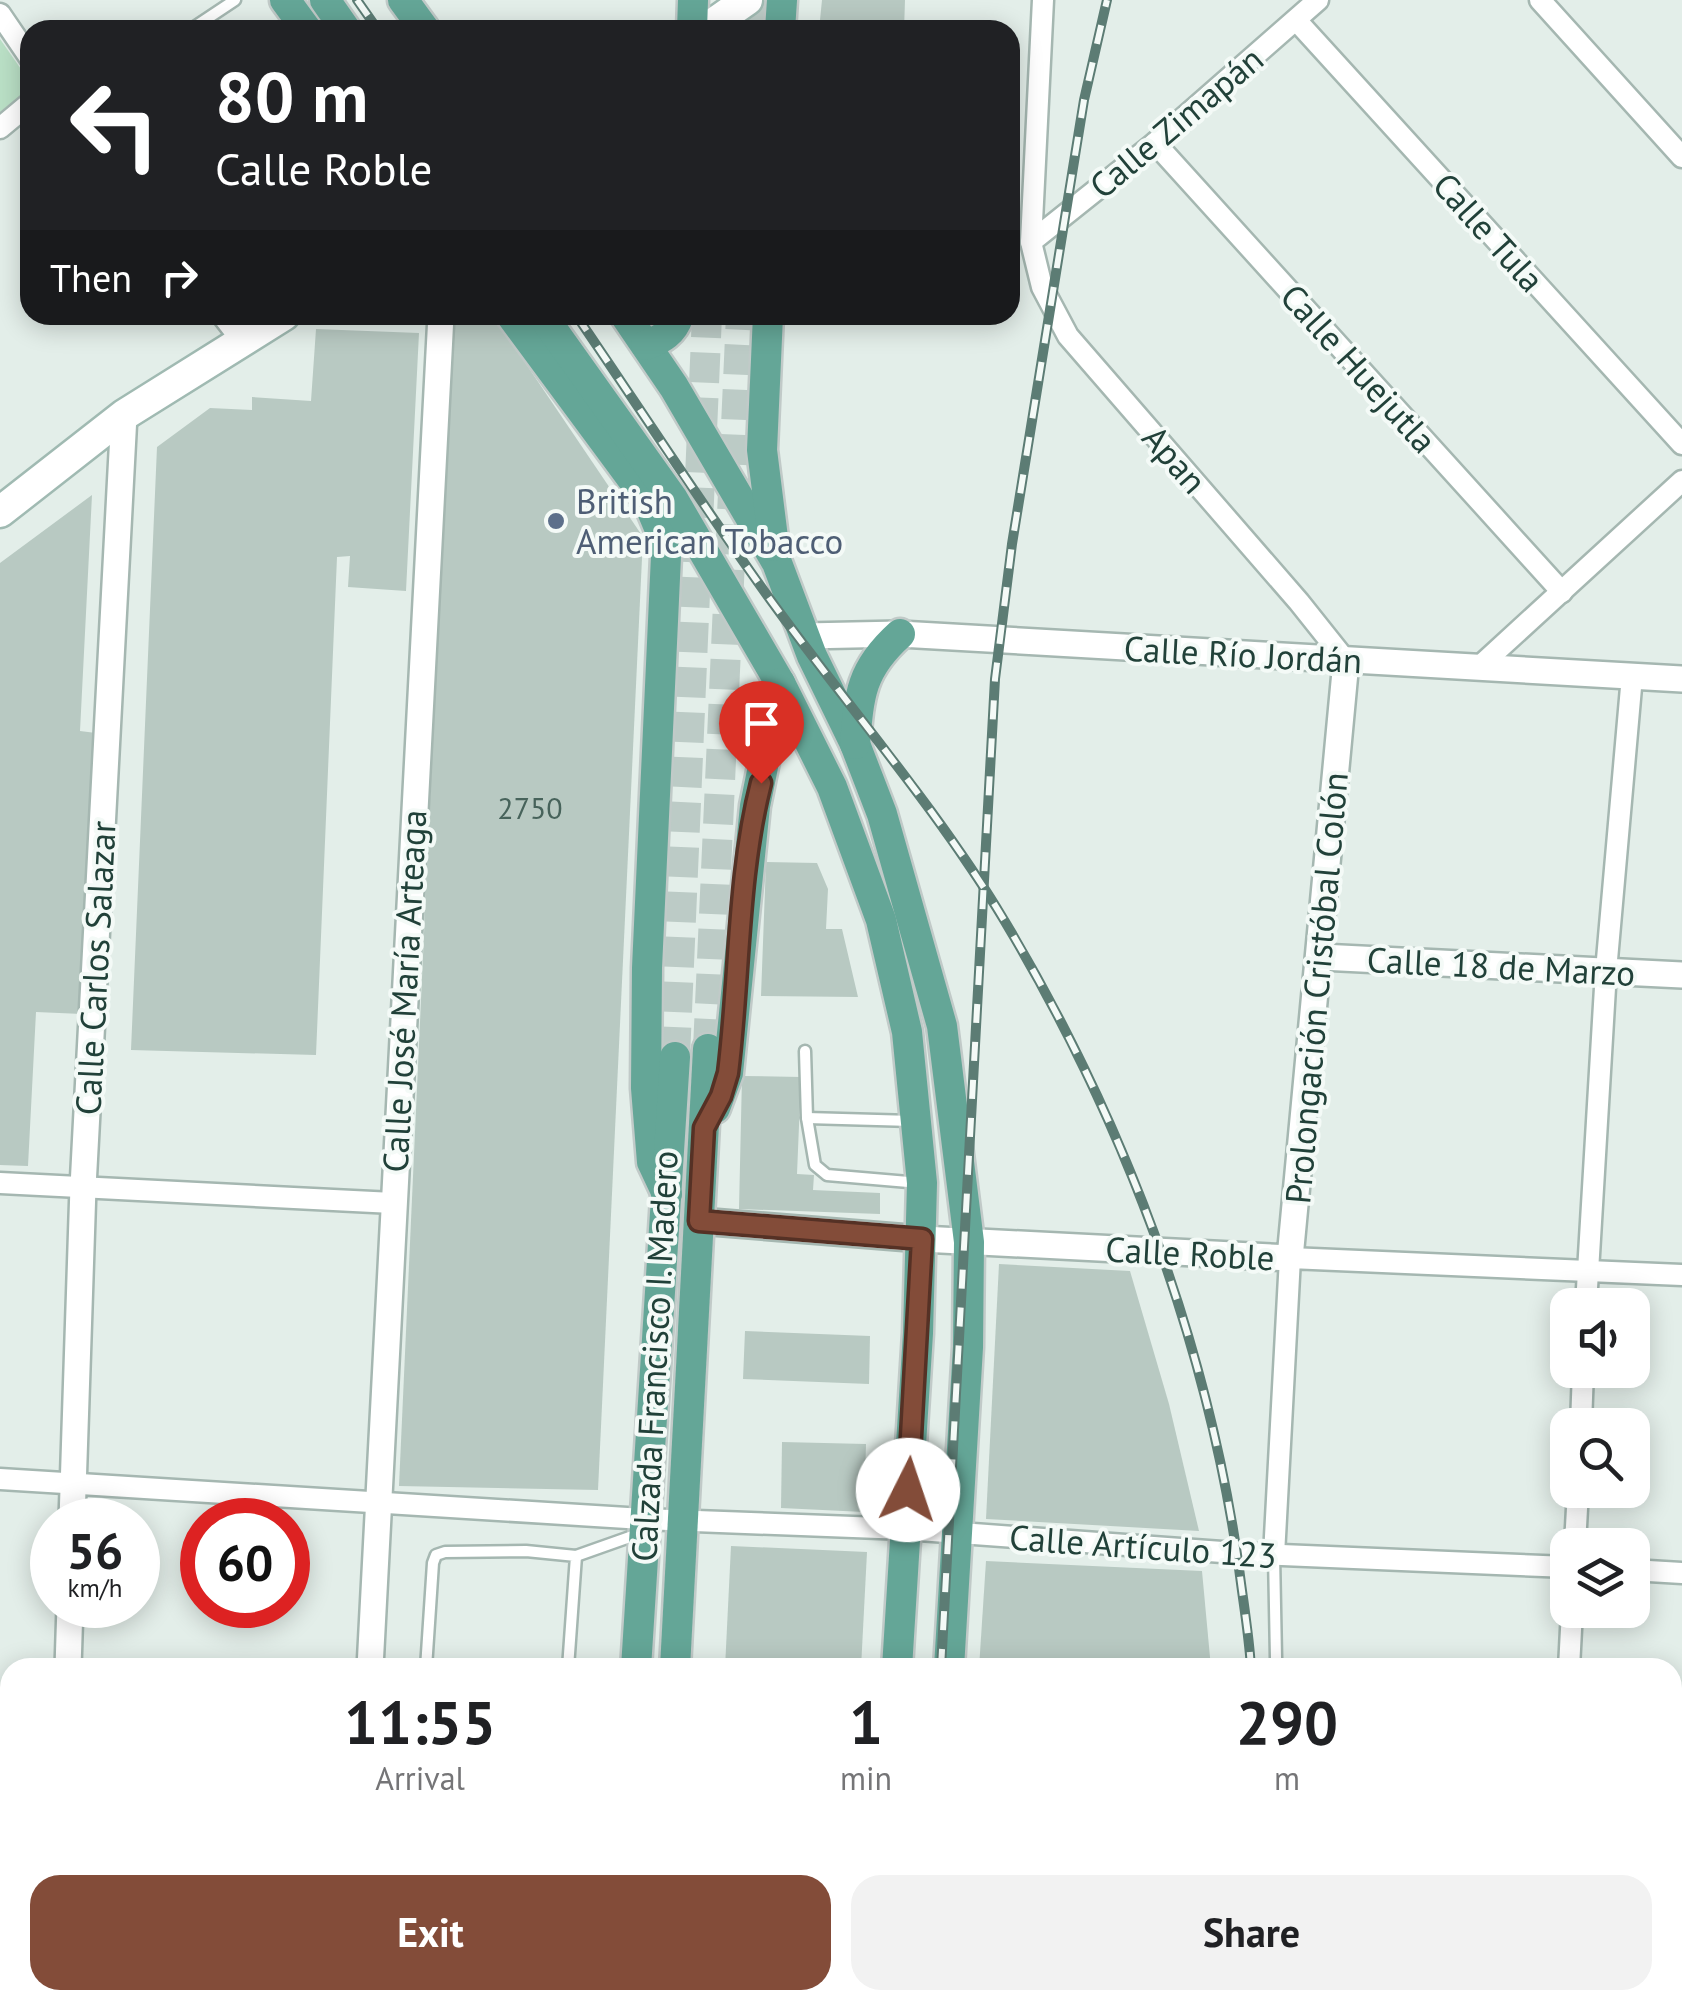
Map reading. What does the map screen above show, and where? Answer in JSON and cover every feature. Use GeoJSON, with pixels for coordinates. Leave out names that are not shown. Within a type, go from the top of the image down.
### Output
{"type":"FeatureCollection","features":[{"type":"Feature","properties":{"kind":"main road"},"geometry":{"type":"LineString","coordinates":[[718,20],[747,0]]}},
{"type":"Feature","properties":{"kind":"main road"},"geometry":{"type":"LineString","coordinates":[[0,512],[124,416],[268,325]]}},
{"type":"Feature","properties":{"kind":"main road"},"geometry":{"type":"LineString","coordinates":[[518,325],[647,500],[666,556],[648,948],[646,1088],[652,1162],[667,1194]]}},
{"type":"Feature","properties":{"kind":"main road"},"geometry":{"type":"LineString","coordinates":[[549,325],[673,500],[780,684],[832,787],[881,920],[907,1032],[922,1184],[898,1658]]}},
{"type":"Feature","properties":{"kind":"main road"},"geometry":{"type":"LineString","coordinates":[[632,325],[674,387],[777,564],[882,814],[942,1026],[970,1242],[968,1347],[950,1658]]}},
{"type":"Feature","properties":{"kind":"main road"},"geometry":{"type":"LineString","coordinates":[[646,345],[661,340],[674,325]]}},
{"type":"Feature","properties":{"kind":"main road"},"geometry":{"type":"LineString","coordinates":[[768,325],[762,450],[777,564]]}},
{"type":"Feature","properties":{"kind":"main road"},"geometry":{"type":"LineString","coordinates":[[855,744],[860,692],[869,666],[900,634]]}},
{"type":"Feature","properties":{"kind":"main road"},"geometry":{"type":"LineString","coordinates":[[704,1128],[728,1073],[755,806],[780,684]]}},
{"type":"Feature","properties":{"kind":"main road"},"geometry":{"type":"LineString","coordinates":[[881,920],[913,913]]}},
{"type":"Feature","properties":{"kind":"main road","name":"Calzada Francisco I. Madero"},"geometry":{"type":"LineString","coordinates":[[675,1658],[708,1048]]}},
{"type":"Feature","properties":{"kind":"main road","name":"Calzada Francisco I. Madero"},"geometry":{"type":"LineString","coordinates":[[636,1658],[675,1057]]}},
{"type":"Feature","properties":{"kind":"street","name":"Apan"},"geometry":{"type":"LineString","coordinates":[[1043,0],[1031,242],[1042,286],[1068,336],[1346,661]]}},
{"type":"Feature","properties":{"kind":"street","name":"Calle Zimapán"},"geometry":{"type":"LineString","coordinates":[[1031,242],[1155,143],[1318,0]]}},
{"type":"Feature","properties":{"kind":"street"},"geometry":{"type":"LineString","coordinates":[[1540,0],[1682,157]]}},
{"type":"Feature","properties":{"kind":"street"},"geometry":{"type":"LineString","coordinates":[[0,14],[20,43]]}},
{"type":"Feature","properties":{"kind":"street","name":"Calle Tula"},"geometry":{"type":"LineString","coordinates":[[1296,20],[1682,444]]}},
{"type":"Feature","properties":{"kind":"street"},"geometry":{"type":"LineString","coordinates":[[0,128],[20,111]]}},
{"type":"Feature","properties":{"kind":"street","name":"Calle Huejutla"},"geometry":{"type":"LineString","coordinates":[[1155,143],[1562,592]]}},
{"type":"Feature","properties":{"kind":"street"},"geometry":{"type":"LineString","coordinates":[[229,325],[242,342]]}},
{"type":"Feature","properties":{"kind":"street","name":"Calle José María Arteaga"},"geometry":{"type":"LineString","coordinates":[[371,1658],[440,325]]}},
{"type":"Feature","properties":{"kind":"street","name":"Calle Carlos Salazar"},"geometry":{"type":"LineString","coordinates":[[73,1498],[83,1187],[124,416]]}},
{"type":"Feature","properties":{"kind":"street"},"geometry":{"type":"LineString","coordinates":[[1480,666],[1682,481]]}},
{"type":"Feature","properties":{"kind":"street","name":"Calle Río Jordán"},"geometry":{"type":"LineString","coordinates":[[805,636],[900,634],[1682,679]]}},
{"type":"Feature","properties":{"kind":"street","name":"Prolongación Cristóbal Colón"},"geometry":{"type":"LineString","coordinates":[[1274,1554],[1290,1258],[1346,661]]}},
{"type":"Feature","properties":{"kind":"street"},"geometry":{"type":"LineString","coordinates":[[1587,1288],[1606,971],[1632,676]]}},
{"type":"Feature","properties":{"kind":"street","name":"Calle 18 de Marzo"},"geometry":{"type":"LineString","coordinates":[[1320,957],[1682,975]]}},
{"type":"Feature","properties":{"kind":"street"},"geometry":{"type":"LineString","coordinates":[[0,1183],[393,1203]]}},
{"type":"Feature","properties":{"kind":"street","name":"Calle Roble"},"geometry":{"type":"LineString","coordinates":[[699,1221],[970,1242],[1682,1274]]}},
{"type":"Feature","properties":{"kind":"street","name":"Calle Artículo 123"},"geometry":{"type":"LineString","coordinates":[[0,1479],[379,1502],[643,1525],[682,1521],[905,1529],[1274,1554],[1550,1566]]}},
{"type":"Feature","properties":{"kind":"street"},"geometry":{"type":"LineString","coordinates":[[1650,1571],[1682,1573]]}},
{"type":"Feature","properties":{"kind":"street"},"geometry":{"type":"LineString","coordinates":[[68,1658],[69,1628]]}},
{"type":"Feature","properties":{"kind":"street"},"geometry":{"type":"LineString","coordinates":[[1570,1658],[1571,1628]]}},
{"type":"Feature","properties":{"kind":"lane"},"geometry":{"type":"LineString","coordinates":[[205,20],[235,0]]}},
{"type":"Feature","properties":{"kind":"lane"},"geometry":{"type":"LineString","coordinates":[[805,1051],[807,1118],[815,1165],[820,1171],[922,1184]]}},
{"type":"Feature","properties":{"kind":"lane"},"geometry":{"type":"LineString","coordinates":[[807,1118],[918,1121]]}},
{"type":"Feature","properties":{"kind":"lane"},"geometry":{"type":"LineString","coordinates":[[427,1658],[436,1555],[526,1550],[576,1556],[643,1525]]}},
{"type":"Feature","properties":{"kind":"lane"},"geometry":{"type":"LineString","coordinates":[[1274,1554],[1276,1658]]}},
{"type":"Feature","properties":{"kind":"lane"},"geometry":{"type":"LineString","coordinates":[[569,1658],[576,1556]]}},
{"type":"Feature","properties":{"kind":"green space"},"geometry":{"type":"Polygon","coordinates":[[[0,39],[20,68],[20,96],[0,112],[0,39]]]}},
{"type":"Feature","properties":{"kind":"building"},"geometry":{"type":"Polygon","coordinates":[[[822,0],[905,0],[904,20],[820,20],[822,0]]]}},
{"type":"Feature","properties":{"kind":"building"},"geometry":{"type":"Polygon","coordinates":[[[452,325],[500,325],[643,537],[598,1490],[399,1486],[452,325]]]}},
{"type":"Feature","properties":{"kind":"building"},"geometry":{"type":"Polygon","coordinates":[[[316,329],[419,333],[406,591],[348,587],[350,556],[337,557],[316,1055],[131,1050],[157,447],[210,408],[252,410],[252,397],[311,401],[316,329]]]}},
{"type":"Feature","properties":{"kind":"building"},"geometry":{"type":"Polygon","coordinates":[[[92,495],[80,731],[96,733],[82,1014],[36,1012],[28,1166],[0,1165],[0,563],[92,495]]]}},
{"type":"Feature","properties":{"kind":"building"},"geometry":{"type":"Polygon","coordinates":[[[766,862],[817,863],[828,889],[826,929],[842,929],[858,997],[761,996],[766,862]]]}},
{"type":"Feature","properties":{"kind":"building"},"geometry":{"type":"Polygon","coordinates":[[[742,1076],[801,1077],[797,1174],[814,1175],[813,1190],[880,1193],[880,1214],[739,1209],[742,1076]]]}},
{"type":"Feature","properties":{"kind":"building"},"geometry":{"type":"Polygon","coordinates":[[[999,1264],[1130,1271],[1169,1404],[1199,1531],[986,1519],[999,1264]]]}},
{"type":"Feature","properties":{"kind":"building"},"geometry":{"type":"Polygon","coordinates":[[[745,1331],[870,1336],[869,1384],[743,1379],[745,1331]]]}},
{"type":"Feature","properties":{"kind":"building"},"geometry":{"type":"Polygon","coordinates":[[[782,1442],[866,1444],[864,1512],[781,1508],[782,1442]]]}},
{"type":"Feature","properties":{"kind":"building"},"geometry":{"type":"Polygon","coordinates":[[[731,1546],[867,1552],[862,1658],[725,1658],[731,1546]]]}},
{"type":"Feature","properties":{"kind":"building"},"geometry":{"type":"Polygon","coordinates":[[[986,1561],[1202,1571],[1210,1658],[980,1658],[986,1561]]]}},
{"type":"Feature","properties":{"kind":"tunnel"},"geometry":{"type":"LineString","coordinates":[[755,20],[756,0]]}},
{"type":"Feature","properties":{"kind":"tunnel"},"geometry":{"type":"LineString","coordinates":[[675,1057],[707,325]]}},
{"type":"Feature","properties":{"kind":"tunnel"},"geometry":{"type":"LineString","coordinates":[[708,1049],[741,325]]}},
{"type":"Feature","properties":{"kind":"railway"},"geometry":{"type":"LineString","coordinates":[[357,0],[371,20]]}},
{"type":"Feature","properties":{"kind":"railway"},"geometry":{"type":"LineString","coordinates":[[942,1658],[995,679],[1012,544],[1084,100],[1107,0]]}},
{"type":"Feature","properties":{"kind":"railway"},"geometry":{"type":"LineString","coordinates":[[583,325],[747,567],[978,878],[1047,995],[1086,1072],[1122,1151],[1182,1315],[1225,1483],[1250,1658]]}},
{"type":"Feature","properties":{"kind":"place","name":"British American Tobacco"},"geometry":{"type":"Point","coordinates":[556,521]}},
{"type":"Feature","properties":{"kind":"route"},"geometry":{"type":"LineString","coordinates":[[761,783],[741,923],[728,1073],[704,1128],[699,1221],[922,1239],[908,1490]]}}]}
